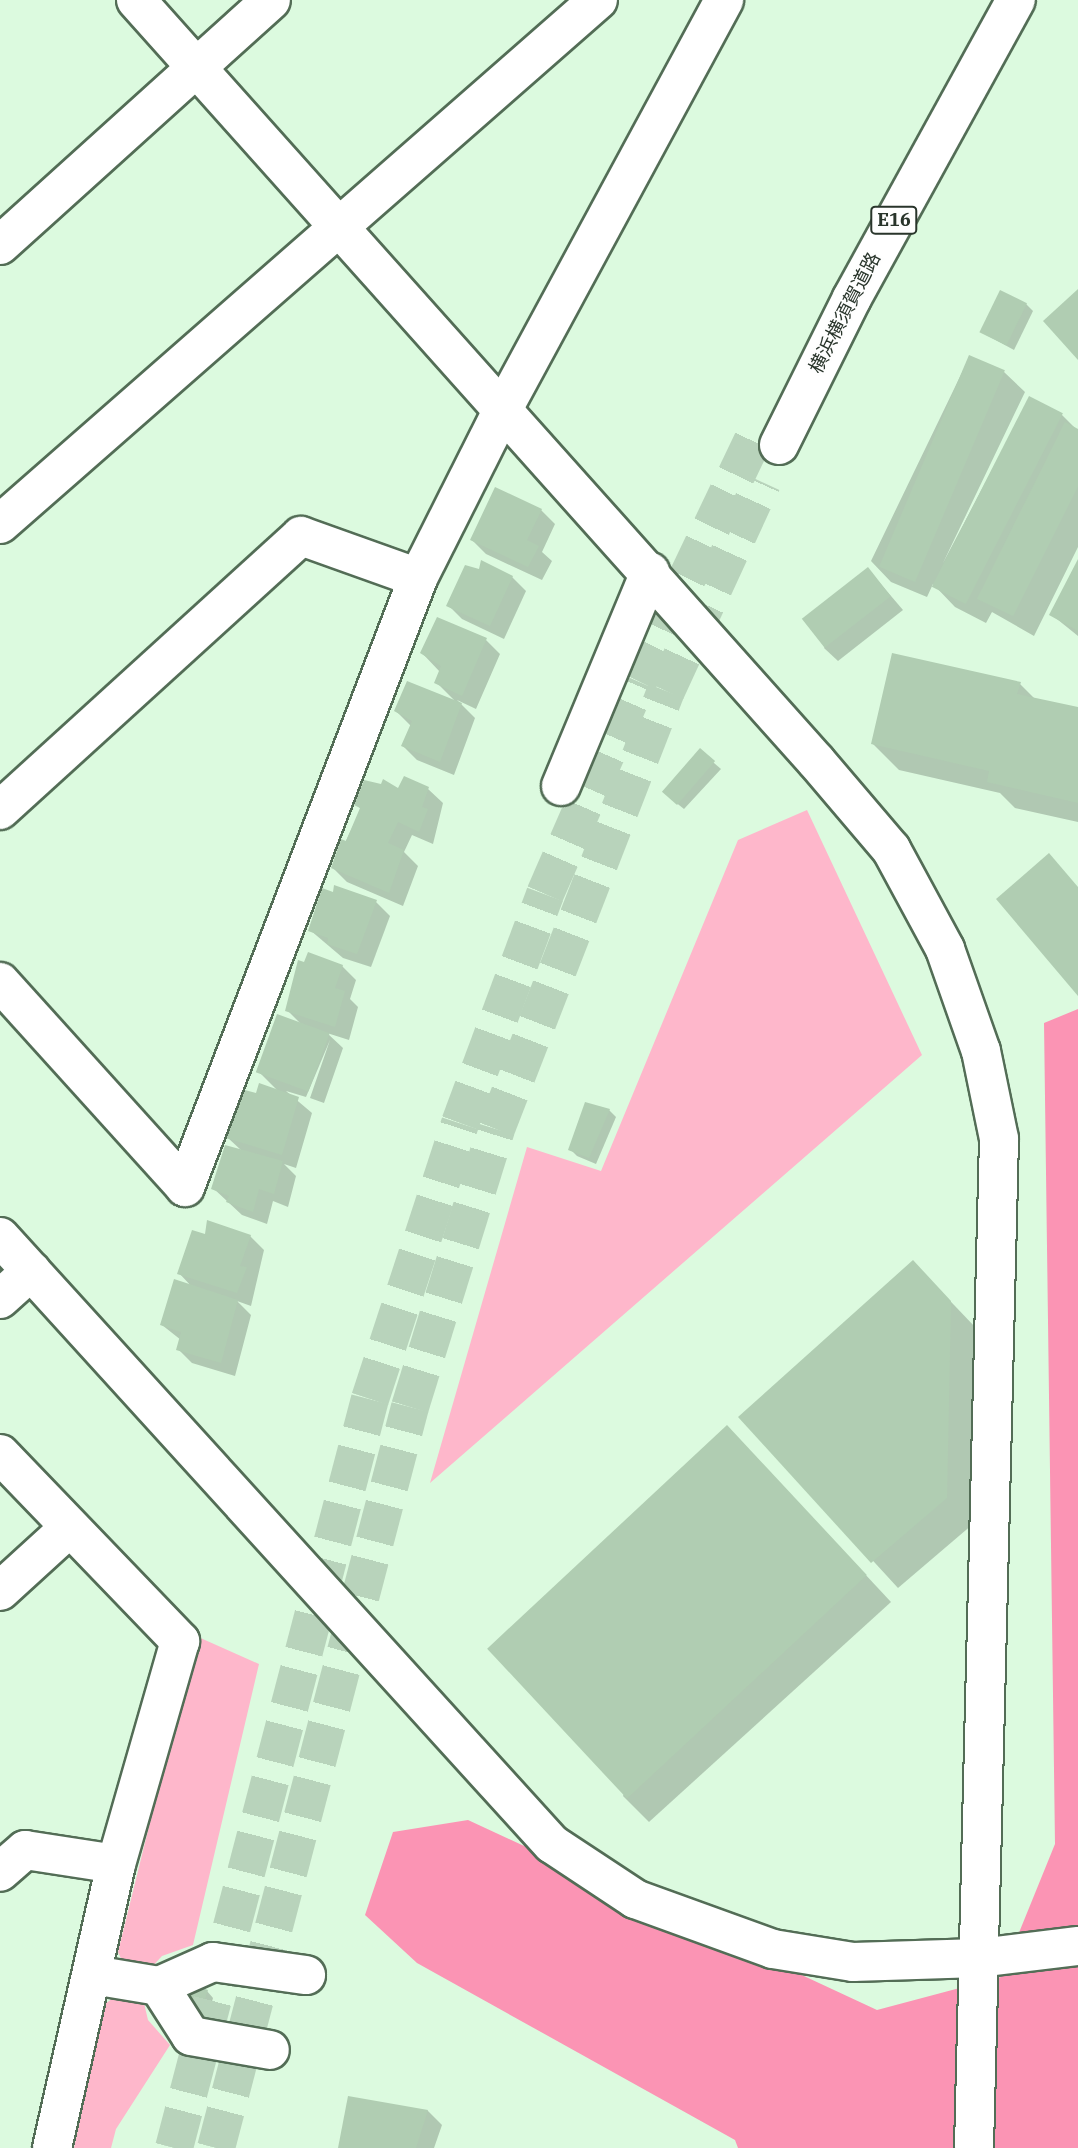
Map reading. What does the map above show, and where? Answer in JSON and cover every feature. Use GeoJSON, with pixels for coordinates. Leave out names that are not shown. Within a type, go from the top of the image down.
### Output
{"type":"FeatureCollection","features":[{"type":"Feature","properties":{"kind":"main road"},"geometry":{"type":"LineString","coordinates":[[136,0],[650,572],[891,849],[945,949],[981,1051],[999,1139],[974,2148]]}},
{"type":"Feature","properties":{"kind":"main road"},"geometry":{"type":"LineString","coordinates":[[0,245],[271,0]]}},
{"type":"Feature","properties":{"kind":"main road"},"geometry":{"type":"LineString","coordinates":[[0,524],[598,0]]}},
{"type":"Feature","properties":{"kind":"main road"},"geometry":{"type":"LineString","coordinates":[[0,982],[184,1187],[418,578],[503,408],[724,0]]}},
{"type":"Feature","properties":{"kind":"main road","name":"横浜横須賀道路"},"geometry":{"type":"LineString","coordinates":[[988,0],[878,197],[767,439],[852,298],[1016,0]]}},
{"type":"Feature","properties":{"kind":"main road"},"geometry":{"type":"LineString","coordinates":[[0,810],[302,536],[418,578]]}},
{"type":"Feature","properties":{"kind":"main road"},"geometry":{"type":"LineString","coordinates":[[561,786],[650,572]]}},
{"type":"Feature","properties":{"kind":"main road"},"geometry":{"type":"LineString","coordinates":[[0,1237],[552,1844],[635,1899],[773,1949],[853,1962],[979,1958],[1078,1946]]}},
{"type":"Feature","properties":{"kind":"main road"},"geometry":{"type":"LineString","coordinates":[[0,1299],[32,1271]]}},
{"type":"Feature","properties":{"kind":"main road"},"geometry":{"type":"LineString","coordinates":[[0,1454],[68,1529],[180,1641],[116,1864],[52,2148]]}},
{"type":"Feature","properties":{"kind":"main road"},"geometry":{"type":"LineString","coordinates":[[0,1591],[68,1529]]}},
{"type":"Feature","properties":{"kind":"main road"},"geometry":{"type":"LineString","coordinates":[[0,1872],[25,1850],[116,1864]]}},
{"type":"Feature","properties":{"kind":"main road"},"geometry":{"type":"LineString","coordinates":[[93,1975],[159,1986],[213,1962],[306,1975]]}},
{"type":"Feature","properties":{"kind":"main road"},"geometry":{"type":"LineString","coordinates":[[159,1986],[191,2036],[271,2050]]}},
{"type":"Feature","properties":{"kind":"shaded area"},"geometry":{"type":"Polygon","coordinates":[[[807,810],[922,1055],[430,1483],[527,1147],[601,1171],[738,840],[807,810]]]}},
{"type":"Feature","properties":{"kind":"shaded area"},"geometry":{"type":"Polygon","coordinates":[[[1078,1009],[1078,2148],[738,2148],[735,2140],[417,1963],[365,1915],[393,1832],[468,1820],[877,2010],[1001,1977],[1055,1844],[1044,1023],[1078,1009]]]}},
{"type":"Feature","properties":{"kind":"shaded area"},"geometry":{"type":"Polygon","coordinates":[[[196,1636],[259,1664],[193,1945],[162,1956],[149,1970],[124,1965],[118,1952],[196,1636]]]}},
{"type":"Feature","properties":{"kind":"shaded area"},"geometry":{"type":"Polygon","coordinates":[[[117,1995],[144,2003],[148,2020],[170,2045],[116,2129],[111,2148],[74,2148],[105,2004],[117,1995]]]}},
{"type":"Feature","properties":{"kind":"building"},"geometry":{"type":"Polygon","coordinates":[[[1078,289],[1078,360],[1043,321],[1078,289]]]}},
{"type":"Feature","properties":{"kind":"building"},"geometry":{"type":"Polygon","coordinates":[[[1000,290],[1027,303],[1006,345],[979,332],[1000,290]]]}},
{"type":"Feature","properties":{"kind":"building"},"geometry":{"type":"Polygon","coordinates":[[[969,355],[1005,370],[915,582],[879,567],[969,355]]]}},
{"type":"Feature","properties":{"kind":"building"},"geometry":{"type":"Polygon","coordinates":[[[1029,396],[1063,413],[966,604],[932,587],[1029,396]]]}},
{"type":"Feature","properties":{"kind":"building"},"geometry":{"type":"Polygon","coordinates":[[[1065,422],[1078,429],[1078,486],[1013,616],[977,599],[1065,422]]]}},
{"type":"Feature","properties":{"kind":"building"},"geometry":{"type":"Polygon","coordinates":[[[495,487],[542,509],[527,540],[539,546],[528,567],[470,540],[495,487]]]}},
{"type":"Feature","properties":{"kind":"building"},"geometry":{"type":"Polygon","coordinates":[[[1078,559],[1078,631],[1049,615],[1078,559]]]}},
{"type":"Feature","properties":{"kind":"building"},"geometry":{"type":"Polygon","coordinates":[[[481,560],[513,576],[490,626],[446,606],[465,565],[479,569],[481,560]]]}},
{"type":"Feature","properties":{"kind":"building"},"geometry":{"type":"Polygon","coordinates":[[[868,567],[891,596],[825,648],[802,619],[868,567]]]}},
{"type":"Feature","properties":{"kind":"building"},"geometry":{"type":"Polygon","coordinates":[[[437,617],[487,638],[462,696],[434,683],[441,666],[420,653],[437,617]]]}},
{"type":"Feature","properties":{"kind":"building"},"geometry":{"type":"Polygon","coordinates":[[[892,653],[1021,682],[1017,694],[1078,707],[1078,803],[987,782],[989,771],[871,744],[892,653]]]}},
{"type":"Feature","properties":{"kind":"building"},"geometry":{"type":"Polygon","coordinates":[[[407,681],[462,703],[440,762],[401,746],[412,721],[394,711],[407,681]]]}},
{"type":"Feature","properties":{"kind":"building"},"geometry":{"type":"Polygon","coordinates":[[[700,748],[715,761],[677,805],[662,792],[700,748]]]}},
{"type":"Feature","properties":{"kind":"building"},"geometry":{"type":"Polygon","coordinates":[[[404,776],[429,787],[422,807],[428,809],[419,832],[398,822],[388,843],[404,850],[389,893],[331,868],[341,839],[346,841],[360,808],[354,805],[364,780],[381,784],[383,779],[398,788],[404,776]]]}},
{"type":"Feature","properties":{"kind":"building"},"geometry":{"type":"Polygon","coordinates":[[[1049,853],[1078,887],[1078,996],[996,899],[1049,853]]]}},
{"type":"Feature","properties":{"kind":"building"},"geometry":{"type":"Polygon","coordinates":[[[334,885],[377,900],[357,954],[327,944],[328,938],[308,931],[322,888],[333,892],[334,885]]]}},
{"type":"Feature","properties":{"kind":"building"},"geometry":{"type":"Polygon","coordinates":[[[308,952],[343,965],[335,988],[345,991],[335,1027],[285,1011],[298,960],[304,962],[308,952]]]}},
{"type":"Feature","properties":{"kind":"building"},"geometry":{"type":"Polygon","coordinates":[[[277,1014],[330,1033],[308,1091],[256,1072],[277,1014]]]}},
{"type":"Feature","properties":{"kind":"building"},"geometry":{"type":"Polygon","coordinates":[[[259,1083],[299,1097],[282,1155],[226,1138],[241,1089],[256,1093],[259,1083]]]}},
{"type":"Feature","properties":{"kind":"building"},"geometry":{"type":"Polygon","coordinates":[[[585,1102],[610,1109],[589,1158],[568,1150],[585,1102]]]}},
{"type":"Feature","properties":{"kind":"building"},"geometry":{"type":"Polygon","coordinates":[[[225,1145],[283,1161],[274,1194],[259,1189],[253,1212],[226,1202],[229,1196],[211,1189],[225,1145]]]}},
{"type":"Feature","properties":{"kind":"building"},"geometry":{"type":"Polygon","coordinates":[[[207,1220],[251,1235],[240,1266],[247,1267],[237,1293],[177,1274],[192,1230],[205,1234],[207,1220]]]}},
{"type":"Feature","properties":{"kind":"building"},"geometry":{"type":"Polygon","coordinates":[[[913,1260],[951,1301],[947,1498],[871,1563],[738,1417],[913,1260]]]}},
{"type":"Feature","properties":{"kind":"building"},"geometry":{"type":"Polygon","coordinates":[[[174,1279],[238,1300],[221,1363],[176,1350],[181,1332],[160,1325],[174,1279]]]}},
{"type":"Feature","properties":{"kind":"building"},"geometry":{"type":"Polygon","coordinates":[[[727,1425],[867,1575],[627,1799],[487,1649],[727,1425]]]}},
{"type":"Feature","properties":{"kind":"building"},"geometry":{"type":"Polygon","coordinates":[[[194,1985],[208,1990],[201,2010],[185,2006],[194,1985]]]}},
{"type":"Feature","properties":{"kind":"building"},"geometry":{"type":"Polygon","coordinates":[[[348,2096],[428,2110],[416,2148],[338,2148],[348,2096]]]}},
{"type":"Feature","properties":{"kind":"tunnel"},"geometry":{"type":"LineString","coordinates":[[174,2148],[370,1399],[460,1123],[545,894],[638,681],[756,434]]}},
{"type":"Feature","properties":{"kind":"tunnel"},"geometry":{"type":"LineString","coordinates":[[216,2148],[410,1407],[496,1129],[666,691],[762,482]]}}]}
